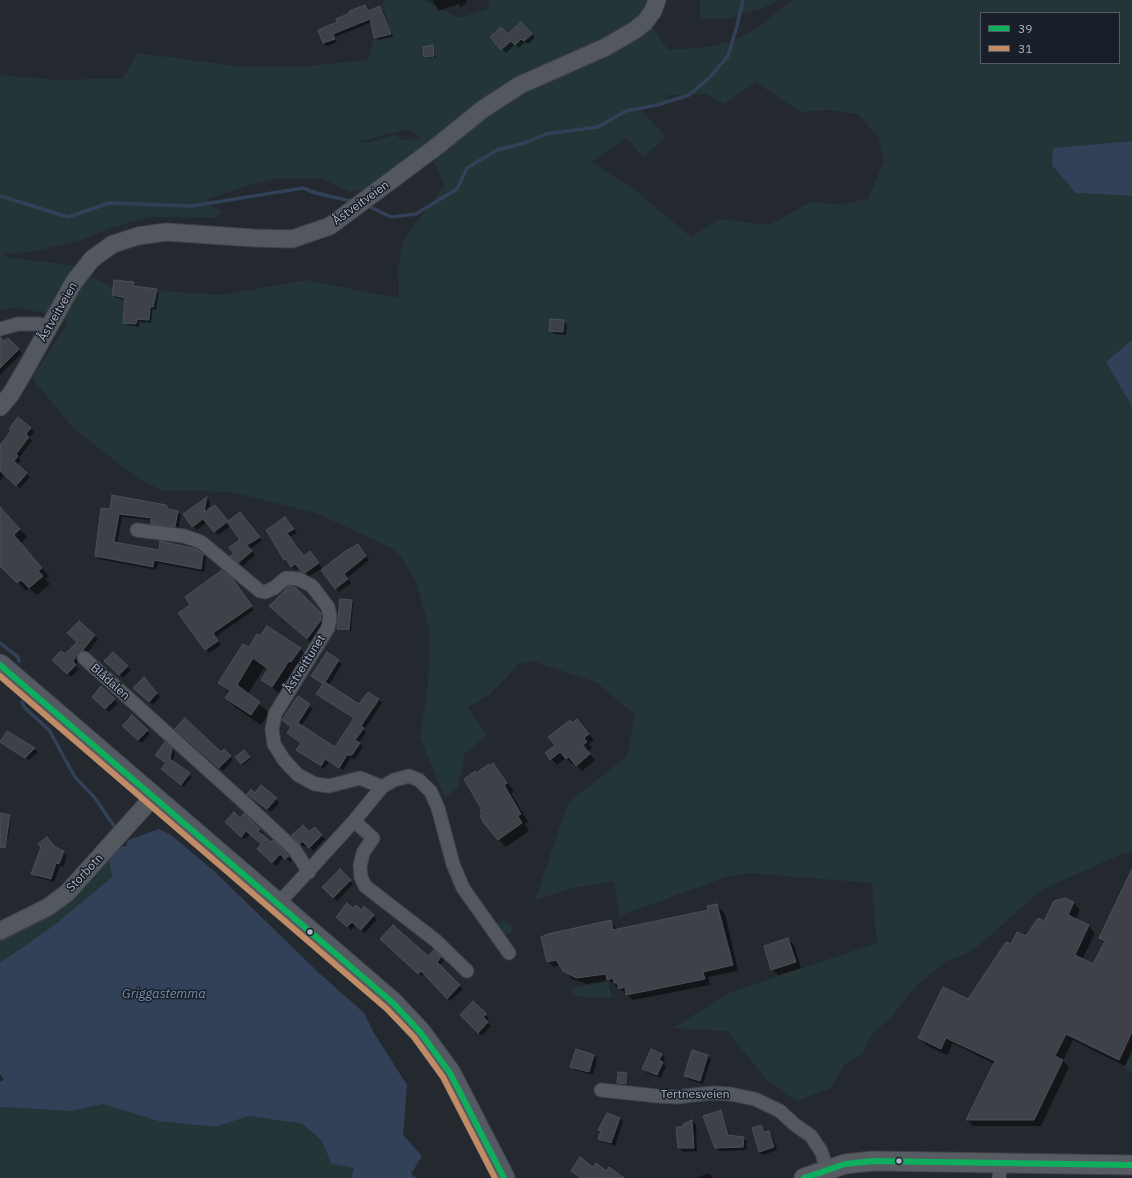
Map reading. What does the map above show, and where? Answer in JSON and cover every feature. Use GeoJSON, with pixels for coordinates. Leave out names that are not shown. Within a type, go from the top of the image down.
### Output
{"type":"FeatureCollection","features":[{"type":"Feature","properties":{"kind":"main road"},"geometry":{"type":"LineString","coordinates":[[0,665],[394,1003],[420,1032],[450,1073],[504,1178]]}},
{"type":"Feature","properties":{"kind":"main road"},"geometry":{"type":"LineString","coordinates":[[804,1178],[845,1164],[873,1161],[933,1160],[1000,1171],[1132,1165]]}},
{"type":"Feature","properties":{"kind":"street","name":"Åstveitveien"},"geometry":{"type":"LineString","coordinates":[[0,407],[11,394],[74,282],[92,259],[113,244],[138,236],[166,232],[254,238],[292,238],[330,226],[436,147],[483,109],[520,85],[606,47],[636,30],[645,22],[653,11],[657,0]]}},
{"type":"Feature","properties":{"kind":"street"},"geometry":{"type":"LineString","coordinates":[[0,329],[18,324],[39,324],[49,326]]}},
{"type":"Feature","properties":{"kind":"street","name":"Åstveittunet"},"geometry":{"type":"LineString","coordinates":[[138,530],[184,536],[200,542],[260,591],[265,592],[274,588],[286,578],[299,579],[312,586],[328,607],[330,617],[328,628],[275,714],[272,730],[274,744],[284,760],[298,775],[315,784],[330,786],[360,778],[382,787]]}},
{"type":"Feature","properties":{"kind":"street","name":"Blådalen"},"geometry":{"type":"LineString","coordinates":[[84,658],[283,838],[294,849],[309,872]]}},
{"type":"Feature","properties":{"kind":"street"},"geometry":{"type":"LineString","coordinates":[[279,903],[309,872],[382,787],[394,780],[409,776],[419,780],[431,792],[438,808],[453,864],[463,888],[509,953]]}},
{"type":"Feature","properties":{"kind":"street","name":"Storbotn"},"geometry":{"type":"LineString","coordinates":[[0,931],[48,907],[66,893],[154,796]]}},
{"type":"Feature","properties":{"kind":"street"},"geometry":{"type":"LineString","coordinates":[[354,821],[373,838],[363,853],[360,866],[361,877],[365,886],[435,940],[467,971]]}},
{"type":"Feature","properties":{"kind":"street","name":"Tertnesveien"},"geometry":{"type":"LineString","coordinates":[[601,1090],[657,1096],[724,1094],[755,1100],[780,1111],[794,1124],[811,1136],[821,1151],[827,1169]]}},
{"type":"Feature","properties":{"kind":"shaded area"},"geometry":{"type":"Polygon","coordinates":[[[384,0],[423,0],[459,18],[488,9],[489,0],[646,0],[642,12],[668,50],[706,47],[733,41],[759,27],[792,0],[1132,0],[1132,141],[1054,148],[1076,193],[1132,196],[1132,340],[1106,362],[1130,403],[1132,411],[1132,853],[1124,853],[1041,890],[983,942],[964,955],[946,961],[915,987],[891,1017],[871,1035],[863,1053],[844,1065],[831,1088],[797,1101],[766,1079],[727,1031],[673,1028],[731,992],[877,943],[872,883],[747,873],[726,877],[619,916],[614,881],[569,889],[535,900],[568,803],[627,756],[635,715],[596,682],[532,661],[520,663],[489,695],[468,707],[487,736],[465,753],[458,786],[445,798],[420,737],[428,686],[430,631],[415,579],[396,550],[316,513],[231,492],[161,490],[140,480],[74,429],[32,378],[68,322],[60,318],[19,307],[0,310],[0,75],[59,80],[123,78],[137,53],[237,66],[298,67],[368,60],[384,0]],[[755,82],[724,104],[707,94],[668,95],[667,101],[639,108],[666,137],[643,157],[626,138],[591,162],[635,190],[691,237],[720,219],[769,225],[811,202],[843,205],[868,198],[884,162],[878,137],[858,114],[828,110],[801,112],[755,82]],[[408,129],[354,143],[369,142],[395,135],[403,140],[421,139],[408,129]],[[429,153],[375,189],[350,192],[320,178],[279,178],[250,185],[206,199],[209,205],[222,211],[217,218],[151,217],[113,227],[79,241],[31,252],[1,254],[12,258],[71,265],[113,288],[223,295],[305,280],[399,298],[398,267],[404,239],[445,185],[429,153]]]}},
{"type":"Feature","properties":{"kind":"shaded area"},"geometry":{"type":"Polygon","coordinates":[[[700,0],[779,0],[763,8],[729,18],[700,18],[700,0]]]}},
{"type":"Feature","properties":{"kind":"shaded area"},"geometry":{"type":"Polygon","coordinates":[[[116,848],[109,861],[112,877],[53,926],[0,963],[0,938],[116,848]]]}},
{"type":"Feature","properties":{"kind":"shaded area"},"geometry":{"type":"Polygon","coordinates":[[[506,921],[511,925],[512,930],[509,934],[503,935],[495,924],[506,921]]]}},
{"type":"Feature","properties":{"kind":"shaded area"},"geometry":{"type":"Polygon","coordinates":[[[608,982],[612,998],[576,996],[571,992],[574,987],[608,982]]]}},
{"type":"Feature","properties":{"kind":"shaded area"},"geometry":{"type":"Polygon","coordinates":[[[1132,1048],[1132,1074],[1129,1070],[1125,1070],[1124,1067],[1132,1048]]]}},
{"type":"Feature","properties":{"kind":"shaded area"},"geometry":{"type":"Polygon","coordinates":[[[103,1104],[158,1121],[215,1127],[249,1116],[303,1124],[321,1139],[332,1164],[354,1168],[351,1178],[0,1178],[0,1107],[71,1111],[103,1104]]]}},
{"type":"Feature","properties":{"kind":"water"},"geometry":{"type":"Polygon","coordinates":[[[1132,141],[1132,196],[1076,193],[1052,165],[1053,148],[1132,141]]]}},
{"type":"Feature","properties":{"kind":"water"},"geometry":{"type":"Polygon","coordinates":[[[1132,340],[1132,411],[1130,403],[1106,362],[1132,340]]]}},
{"type":"Feature","properties":{"kind":"water","name":"Griggastemma"},"geometry":{"type":"Polygon","coordinates":[[[159,829],[171,835],[214,871],[319,973],[364,1013],[374,1033],[407,1085],[403,1135],[422,1156],[411,1174],[417,1178],[351,1178],[354,1168],[332,1164],[321,1140],[303,1124],[249,1116],[215,1127],[158,1121],[103,1104],[71,1111],[0,1107],[0,1082],[4,1080],[0,1074],[0,963],[53,926],[112,877],[109,861],[116,848],[126,846],[128,840],[159,829]]]}},
{"type":"Feature","properties":{"kind":"building"},"geometry":{"type":"Polygon","coordinates":[[[365,5],[368,11],[380,6],[391,34],[374,38],[370,19],[333,34],[335,39],[323,43],[318,30],[337,22],[336,19],[350,13],[349,11],[365,5]]]}},
{"type":"Feature","properties":{"kind":"building"},"geometry":{"type":"Polygon","coordinates":[[[521,22],[532,34],[524,41],[521,39],[515,45],[511,41],[501,50],[490,37],[501,27],[508,34],[521,22]]]}},
{"type":"Feature","properties":{"kind":"building"},"geometry":{"type":"Polygon","coordinates":[[[433,45],[434,56],[424,57],[423,47],[433,45]]]}},
{"type":"Feature","properties":{"kind":"building"},"geometry":{"type":"Polygon","coordinates":[[[114,280],[134,282],[133,286],[157,289],[153,307],[150,307],[149,320],[137,319],[136,324],[123,323],[125,298],[112,295],[114,280]]]}},
{"type":"Feature","properties":{"kind":"building"},"geometry":{"type":"Polygon","coordinates":[[[550,319],[564,320],[563,332],[549,331],[550,319]]]}},
{"type":"Feature","properties":{"kind":"building"},"geometry":{"type":"Polygon","coordinates":[[[0,337],[4,341],[8,338],[19,349],[0,368],[0,337]]]}},
{"type":"Feature","properties":{"kind":"building"},"geometry":{"type":"Polygon","coordinates":[[[18,417],[31,428],[26,434],[29,437],[16,454],[18,456],[14,461],[27,473],[16,486],[0,471],[0,445],[11,431],[9,429],[18,417]]]}},
{"type":"Feature","properties":{"kind":"building"},"geometry":{"type":"Polygon","coordinates":[[[112,495],[166,505],[168,509],[178,511],[175,527],[151,524],[151,518],[119,514],[114,542],[159,550],[160,541],[196,549],[203,554],[201,569],[154,560],[153,567],[95,556],[101,508],[110,509],[112,495]]]}},
{"type":"Feature","properties":{"kind":"building"},"geometry":{"type":"Polygon","coordinates":[[[207,497],[204,512],[215,505],[228,521],[240,512],[260,537],[247,545],[252,551],[238,563],[230,556],[234,554],[229,547],[240,540],[227,522],[214,532],[203,519],[192,527],[183,514],[207,497]]]}},
{"type":"Feature","properties":{"kind":"building"},"geometry":{"type":"Polygon","coordinates":[[[0,507],[20,529],[14,535],[42,568],[38,571],[43,576],[29,588],[21,580],[17,583],[0,566],[0,507]]]}},
{"type":"Feature","properties":{"kind":"building"},"geometry":{"type":"Polygon","coordinates":[[[285,517],[294,529],[287,533],[296,546],[304,556],[310,551],[319,563],[305,573],[295,564],[291,567],[286,559],[284,560],[266,530],[285,517]]]}},
{"type":"Feature","properties":{"kind":"building"},"geometry":{"type":"Polygon","coordinates":[[[358,544],[366,556],[344,574],[348,579],[335,589],[321,570],[344,552],[358,544]]]}},
{"type":"Feature","properties":{"kind":"building"},"geometry":{"type":"Polygon","coordinates":[[[222,570],[232,578],[252,606],[213,633],[218,641],[205,650],[178,613],[190,605],[185,597],[222,570]]]}},
{"type":"Feature","properties":{"kind":"building"},"geometry":{"type":"Polygon","coordinates":[[[289,586],[296,588],[321,613],[321,620],[307,639],[269,606],[289,586]]]}},
{"type":"Feature","properties":{"kind":"building"},"geometry":{"type":"Polygon","coordinates":[[[340,599],[352,600],[349,630],[337,629],[340,599]]]}},
{"type":"Feature","properties":{"kind":"building"},"geometry":{"type":"Polygon","coordinates":[[[79,621],[95,635],[83,650],[78,653],[73,661],[76,665],[67,674],[52,660],[61,651],[65,654],[77,642],[67,633],[79,621]]]}},
{"type":"Feature","properties":{"kind":"building"},"geometry":{"type":"Polygon","coordinates":[[[267,626],[301,648],[291,662],[289,661],[272,687],[261,680],[268,669],[253,658],[237,685],[260,702],[251,715],[225,698],[230,691],[218,683],[243,644],[249,647],[257,634],[260,636],[267,626]]]}},
{"type":"Feature","properties":{"kind":"building"},"geometry":{"type":"Polygon","coordinates":[[[113,652],[128,666],[119,675],[104,661],[113,652]]]}},
{"type":"Feature","properties":{"kind":"building"},"geometry":{"type":"Polygon","coordinates":[[[327,652],[339,660],[325,682],[359,704],[368,692],[379,699],[361,726],[364,728],[355,740],[360,743],[352,755],[347,755],[339,768],[325,759],[321,766],[296,750],[301,743],[287,733],[291,727],[282,720],[298,696],[310,704],[298,723],[335,747],[354,718],[316,694],[323,684],[311,676],[327,652]]]}},
{"type":"Feature","properties":{"kind":"building"},"geometry":{"type":"Polygon","coordinates":[[[144,677],[157,693],[149,702],[133,688],[144,677]]]}},
{"type":"Feature","properties":{"kind":"building"},"geometry":{"type":"Polygon","coordinates":[[[101,686],[115,699],[105,709],[92,697],[101,686]]]}},
{"type":"Feature","properties":{"kind":"building"},"geometry":{"type":"Polygon","coordinates":[[[132,715],[148,730],[138,740],[122,726],[132,715]]]}},
{"type":"Feature","properties":{"kind":"building"},"geometry":{"type":"Polygon","coordinates":[[[185,718],[221,752],[224,749],[231,756],[219,768],[175,729],[185,718]]]}},
{"type":"Feature","properties":{"kind":"building"},"geometry":{"type":"Polygon","coordinates":[[[577,719],[589,734],[584,738],[587,742],[583,745],[590,754],[576,766],[569,757],[566,759],[560,752],[550,760],[545,753],[555,745],[548,737],[570,720],[572,723],[577,719]]]}},
{"type":"Feature","properties":{"kind":"building"},"geometry":{"type":"Polygon","coordinates":[[[7,731],[35,748],[25,758],[0,742],[7,731]]]}},
{"type":"Feature","properties":{"kind":"building"},"geometry":{"type":"Polygon","coordinates":[[[165,742],[172,748],[170,759],[190,773],[181,785],[161,769],[166,763],[155,755],[165,742]]]}},
{"type":"Feature","properties":{"kind":"building"},"geometry":{"type":"Polygon","coordinates":[[[244,750],[250,757],[241,764],[235,757],[244,750]]]}},
{"type":"Feature","properties":{"kind":"building"},"geometry":{"type":"Polygon","coordinates":[[[493,763],[507,783],[504,785],[521,814],[518,816],[522,823],[498,840],[483,822],[480,815],[482,814],[480,811],[482,810],[464,779],[475,771],[476,773],[493,763]]]}},
{"type":"Feature","properties":{"kind":"building"},"geometry":{"type":"Polygon","coordinates":[[[261,785],[277,798],[267,809],[247,794],[251,789],[255,793],[261,785]]]}},
{"type":"Feature","properties":{"kind":"building"},"geometry":{"type":"Polygon","coordinates":[[[234,812],[240,818],[244,813],[260,829],[258,831],[271,842],[273,840],[289,856],[285,859],[280,854],[272,863],[257,849],[261,844],[246,831],[241,837],[225,822],[234,812]]]}},
{"type":"Feature","properties":{"kind":"building"},"geometry":{"type":"Polygon","coordinates":[[[0,813],[10,815],[5,848],[0,847],[0,813]]]}},
{"type":"Feature","properties":{"kind":"building"},"geometry":{"type":"Polygon","coordinates":[[[303,825],[309,831],[315,827],[322,835],[309,848],[302,841],[300,844],[291,836],[303,825]]]}},
{"type":"Feature","properties":{"kind":"building"},"geometry":{"type":"Polygon","coordinates":[[[47,837],[55,847],[64,851],[59,864],[56,863],[51,879],[31,874],[41,847],[38,844],[47,837]]]}},
{"type":"Feature","properties":{"kind":"building"},"geometry":{"type":"Polygon","coordinates":[[[340,869],[351,880],[333,898],[322,887],[340,869]]]}},
{"type":"Feature","properties":{"kind":"building"},"geometry":{"type":"Polygon","coordinates":[[[1132,869],[1132,1032],[1119,1060],[1066,1034],[1055,1056],[1063,1060],[1034,1120],[966,1120],[995,1061],[946,1038],[941,1049],[918,1038],[943,987],[968,999],[1006,942],[1011,944],[1017,932],[1026,936],[1038,918],[1044,921],[1054,901],[1065,898],[1074,902],[1068,915],[1089,925],[1075,955],[1093,964],[1105,941],[1099,938],[1132,869]]]}},
{"type":"Feature","properties":{"kind":"building"},"geometry":{"type":"Polygon","coordinates":[[[347,903],[353,908],[356,905],[361,910],[364,906],[374,915],[361,930],[352,922],[347,927],[336,917],[347,903]]]}},
{"type":"Feature","properties":{"kind":"building"},"geometry":{"type":"Polygon","coordinates":[[[717,904],[733,965],[703,972],[705,979],[626,995],[625,987],[619,989],[617,983],[614,983],[613,978],[607,980],[606,974],[576,978],[563,971],[556,960],[547,962],[541,937],[548,934],[611,920],[613,930],[708,910],[707,906],[717,904]]]}},
{"type":"Feature","properties":{"kind":"building"},"geometry":{"type":"Polygon","coordinates":[[[393,925],[428,956],[434,950],[441,957],[437,962],[460,985],[447,999],[421,971],[418,974],[380,939],[393,925]]]}},
{"type":"Feature","properties":{"kind":"building"},"geometry":{"type":"Polygon","coordinates":[[[788,938],[796,962],[771,970],[764,946],[788,938]]]}},
{"type":"Feature","properties":{"kind":"building"},"geometry":{"type":"Polygon","coordinates":[[[473,1001],[487,1014],[483,1017],[488,1022],[478,1033],[460,1015],[473,1001]]]}},
{"type":"Feature","properties":{"kind":"building"},"geometry":{"type":"Polygon","coordinates":[[[576,1049],[594,1055],[589,1072],[570,1067],[576,1049]]]}},
{"type":"Feature","properties":{"kind":"building"},"geometry":{"type":"Polygon","coordinates":[[[651,1049],[662,1054],[659,1060],[663,1062],[657,1075],[642,1069],[651,1049]]]}},
{"type":"Feature","properties":{"kind":"building"},"geometry":{"type":"Polygon","coordinates":[[[692,1050],[708,1055],[700,1081],[684,1076],[692,1050]]]}},
{"type":"Feature","properties":{"kind":"building"},"geometry":{"type":"Polygon","coordinates":[[[618,1072],[627,1073],[626,1084],[617,1083],[618,1072]]]}},
{"type":"Feature","properties":{"kind":"building"},"geometry":{"type":"Polygon","coordinates":[[[721,1110],[728,1135],[744,1137],[743,1147],[715,1148],[703,1116],[721,1110]]]}},
{"type":"Feature","properties":{"kind":"building"},"geometry":{"type":"Polygon","coordinates":[[[607,1113],[620,1118],[611,1143],[598,1139],[601,1131],[598,1130],[607,1113]]]}},
{"type":"Feature","properties":{"kind":"building"},"geometry":{"type":"Polygon","coordinates":[[[692,1120],[694,1148],[678,1148],[676,1127],[683,1127],[683,1124],[692,1120]]]}},
{"type":"Feature","properties":{"kind":"building"},"geometry":{"type":"Polygon","coordinates":[[[761,1125],[764,1132],[769,1131],[774,1147],[759,1152],[752,1128],[761,1125]]]}},
{"type":"Feature","properties":{"kind":"building"},"geometry":{"type":"Polygon","coordinates":[[[580,1157],[593,1167],[596,1163],[606,1171],[609,1167],[624,1178],[581,1178],[571,1171],[580,1157]]]}},
{"type":"Feature","properties":{"kind":"waterway"},"geometry":{"type":"LineString","coordinates":[[366,205],[391,217],[416,214],[457,189],[467,168],[497,150],[525,143],[546,134],[598,127],[626,111],[657,105],[689,95],[710,77],[728,56],[743,0]]}},
{"type":"Feature","properties":{"kind":"waterway"},"geometry":{"type":"LineString","coordinates":[[0,196],[68,217],[109,203],[192,206],[303,188],[316,193],[354,202]]}},
{"type":"Feature","properties":{"kind":"waterway"},"geometry":{"type":"LineString","coordinates":[[0,643],[18,657],[19,661]]}},
{"type":"Feature","properties":{"kind":"waterway"},"geometry":{"type":"LineString","coordinates":[[22,702],[24,707],[49,730],[75,777],[95,798],[114,826]]}},
{"type":"Feature","properties":{"kind":"transit line","name":"39"},"geometry":{"type":"LineString","coordinates":[[0,665],[393,1003],[420,1032],[450,1073],[504,1178]]}},
{"type":"Feature","properties":{"kind":"transit line","name":"31"},"geometry":{"type":"LineString","coordinates":[[0,676],[387,1009],[414,1037],[443,1077],[495,1178]]}},
{"type":"Feature","properties":{"kind":"transit line","name":"39"},"geometry":{"type":"LineString","coordinates":[[804,1178],[845,1164],[873,1161],[1132,1165]]}}]}
